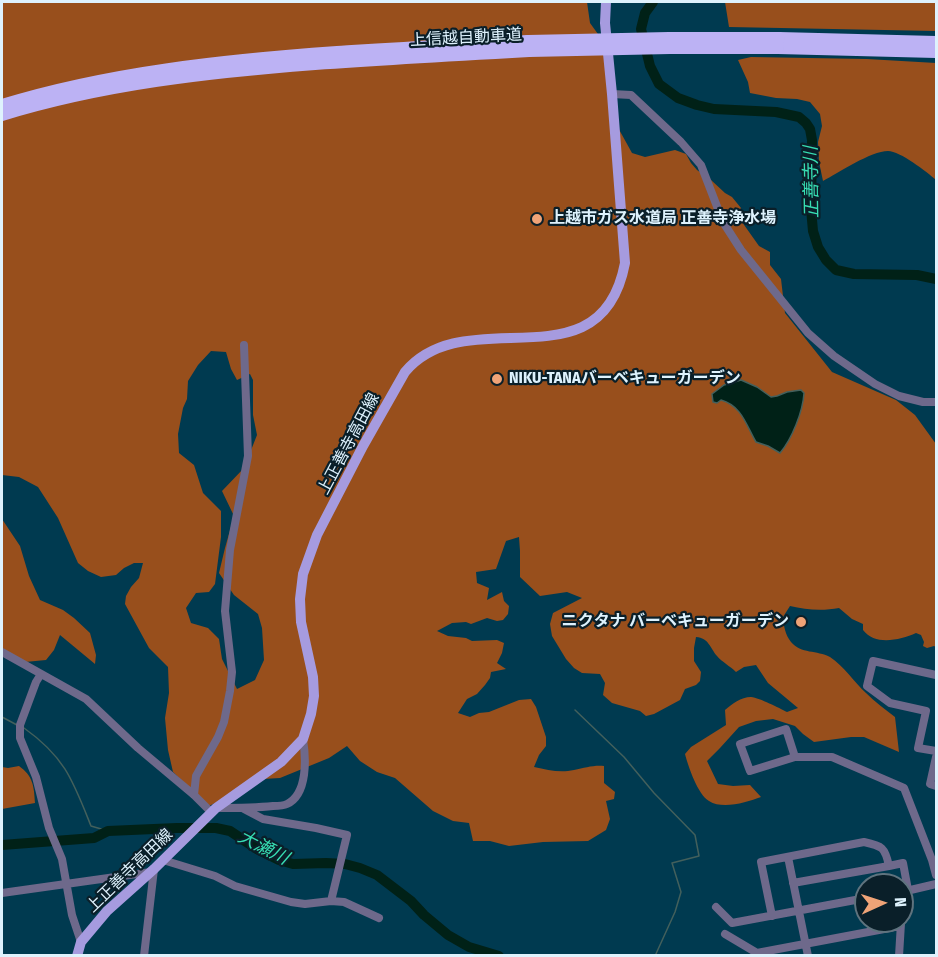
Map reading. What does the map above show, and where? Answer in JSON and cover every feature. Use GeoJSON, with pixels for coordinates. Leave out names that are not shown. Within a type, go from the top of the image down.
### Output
{"type":"FeatureCollection","features":[{"type":"Feature","properties":{"kind":"highway","name":"上信越自動車道"},"geometry":{"type":"LineString","coordinates":[[2,105],[118,77],[237,60],[399,48],[936,42]]}},
{"type":"Feature","properties":{"kind":"highway","name":"上信越自動車道"},"geometry":{"type":"LineString","coordinates":[[779,43],[936,52]]}},
{"type":"Feature","properties":{"kind":"highway","name":"上信越自動車道"},"geometry":{"type":"LineString","coordinates":[[2,115],[80,95],[197,75],[528,46]]}},
{"type":"Feature","properties":{"kind":"main road","name":"上正善寺高田線"},"geometry":{"type":"LineString","coordinates":[[77,956],[81,942],[107,911],[210,813],[281,762],[303,739],[314,696],[313,677],[301,622],[300,599],[303,574],[317,535],[363,446],[413,362],[438,348],[461,341],[547,336],[573,332],[598,316],[614,297],[625,263],[605,23],[606,2]]}},
{"type":"Feature","properties":{"kind":"street"},"geometry":{"type":"LineString","coordinates":[[612,94],[631,95],[681,142],[701,165],[723,222],[735,241],[808,333],[834,356],[875,384],[899,396],[923,402],[936,402]]}},
{"type":"Feature","properties":{"kind":"street"},"geometry":{"type":"LineString","coordinates":[[194,795],[196,776],[224,722],[230,691],[232,672],[225,611],[230,550],[248,456],[244,345]]}},
{"type":"Feature","properties":{"kind":"street"},"geometry":{"type":"LineString","coordinates":[[2,652],[86,699],[138,748],[194,795],[210,813],[285,805],[293,799],[303,779],[305,755],[303,739]]}},
{"type":"Feature","properties":{"kind":"street"},"geometry":{"type":"LineString","coordinates":[[936,675],[873,661],[867,686],[890,703],[936,713]]}},
{"type":"Feature","properties":{"kind":"street"},"geometry":{"type":"LineString","coordinates":[[41,674],[20,725],[20,738],[36,777],[49,828],[62,860],[72,915],[81,942]]}},
{"type":"Feature","properties":{"kind":"street"},"geometry":{"type":"LineString","coordinates":[[926,711],[918,748],[936,751]]}},
{"type":"Feature","properties":{"kind":"street"},"geometry":{"type":"LineString","coordinates":[[795,757],[786,729],[740,744],[750,771],[795,757],[832,757],[904,788],[936,875]]}},
{"type":"Feature","properties":{"kind":"street"},"geometry":{"type":"LineString","coordinates":[[936,757],[930,784],[936,786]]}},
{"type":"Feature","properties":{"kind":"street"},"geometry":{"type":"LineString","coordinates":[[244,809],[264,819],[347,835],[330,901]]}},
{"type":"Feature","properties":{"kind":"street"},"geometry":{"type":"LineString","coordinates":[[772,916],[761,862],[864,842],[883,848],[889,866]]}},
{"type":"Feature","properties":{"kind":"street"},"geometry":{"type":"LineString","coordinates":[[788,857],[808,956]]}},
{"type":"Feature","properties":{"kind":"street"},"geometry":{"type":"LineString","coordinates":[[163,860],[216,876],[235,886],[291,902],[305,904],[344,902],[379,918]]}},
{"type":"Feature","properties":{"kind":"street"},"geometry":{"type":"LineString","coordinates":[[793,883],[903,863],[904,873]]}},
{"type":"Feature","properties":{"kind":"street"},"geometry":{"type":"LineString","coordinates":[[2,893],[152,870],[144,956]]}},
{"type":"Feature","properties":{"kind":"street"},"geometry":{"type":"LineString","coordinates":[[914,889],[936,884]]}},
{"type":"Feature","properties":{"kind":"street"},"geometry":{"type":"LineString","coordinates":[[716,907],[732,923],[854,900]]}},
{"type":"Feature","properties":{"kind":"street"},"geometry":{"type":"LineString","coordinates":[[725,934],[757,953],[854,932]]}},
{"type":"Feature","properties":{"kind":"street"},"geometry":{"type":"LineString","coordinates":[[899,956],[900,933]]}},
{"type":"Feature","properties":{"kind":"shaded area"},"geometry":{"type":"Polygon","coordinates":[[[2,2],[587,2],[590,23],[603,41],[616,124],[632,153],[645,157],[675,150],[686,154],[697,170],[732,197],[741,208],[742,222],[759,246],[770,252],[770,265],[781,279],[785,313],[832,372],[896,400],[915,415],[936,444],[936,647],[923,646],[921,635],[916,633],[888,640],[874,638],[863,630],[863,624],[852,619],[839,608],[814,610],[790,606],[783,617],[785,630],[791,642],[804,650],[830,657],[869,696],[895,717],[899,752],[864,737],[814,742],[795,726],[773,719],[756,721],[739,727],[707,761],[718,784],[750,785],[761,797],[735,804],[715,804],[701,793],[688,766],[685,754],[691,747],[726,725],[725,710],[744,698],[755,698],[787,712],[798,708],[768,683],[756,665],[744,667],[736,672],[719,658],[707,641],[696,637],[694,661],[701,672],[700,681],[685,689],[680,700],[646,716],[640,711],[612,703],[603,695],[605,683],[600,674],[582,673],[574,668],[552,636],[550,624],[553,613],[582,598],[567,592],[540,596],[520,577],[519,537],[506,541],[496,569],[476,572],[477,583],[489,588],[487,600],[502,592],[504,601],[509,606],[508,614],[503,620],[487,618],[471,624],[452,623],[437,631],[472,641],[497,640],[504,643],[497,663],[506,669],[491,672],[485,685],[477,694],[467,699],[458,713],[470,717],[519,700],[531,699],[546,737],[546,746],[534,767],[564,771],[604,766],[604,783],[615,792],[614,799],[606,801],[610,819],[606,830],[588,841],[543,842],[509,846],[490,841],[473,841],[469,823],[453,821],[433,811],[395,778],[377,772],[360,761],[347,746],[329,758],[280,778],[263,779],[209,806],[173,772],[165,718],[169,693],[168,667],[149,648],[125,604],[126,596],[139,578],[143,563],[134,563],[116,575],[101,577],[88,571],[78,563],[58,518],[38,487],[19,477],[2,475],[2,2]],[[211,351],[188,381],[187,399],[178,434],[179,453],[194,465],[203,493],[221,511],[221,537],[215,584],[209,592],[196,593],[186,608],[191,623],[208,628],[219,639],[222,659],[237,689],[255,680],[264,660],[262,628],[258,614],[234,595],[219,573],[234,516],[222,491],[244,468],[257,435],[253,415],[253,380],[250,374],[237,380],[226,352],[211,351]]]}},
{"type":"Feature","properties":{"kind":"shaded area"},"geometry":{"type":"Polygon","coordinates":[[[725,2],[936,2],[936,31],[729,27],[725,2]]]}},
{"type":"Feature","properties":{"kind":"shaded area"},"geometry":{"type":"Polygon","coordinates":[[[751,57],[936,63],[936,180],[906,158],[888,151],[864,158],[823,181],[818,142],[822,126],[820,114],[810,102],[750,93],[748,82],[738,60],[751,57]]]}},
{"type":"Feature","properties":{"kind":"shaded area"},"geometry":{"type":"Polygon","coordinates":[[[741,380],[771,397],[801,390],[804,393],[802,408],[796,424],[780,453],[756,442],[743,417],[734,407],[721,400],[717,403],[713,402],[712,394],[724,385],[741,380]]]}},
{"type":"Feature","properties":{"kind":"shaded area"},"geometry":{"type":"Polygon","coordinates":[[[2,519],[20,546],[29,576],[40,600],[63,610],[90,633],[96,655],[95,664],[60,635],[54,650],[46,660],[25,662],[2,648],[2,519]]]}},
{"type":"Feature","properties":{"kind":"shaded area"},"geometry":{"type":"Polygon","coordinates":[[[19,766],[32,782],[35,803],[2,809],[2,767],[19,766]]]}},
{"type":"Feature","properties":{"kind":"waterway","name":"正善寺川"},"geometry":{"type":"LineString","coordinates":[[653,2],[645,13],[641,29],[650,66],[659,84],[678,98],[697,105],[714,109],[776,112],[799,117],[806,123],[812,140],[813,231],[818,247],[836,270],[854,274],[917,275],[936,279]]}},
{"type":"Feature","properties":{"kind":"waterway"},"geometry":{"type":"LineString","coordinates":[[575,710],[624,757],[654,793],[695,835],[699,856],[672,863],[681,892],[675,912],[655,956]]}},
{"type":"Feature","properties":{"kind":"waterway"},"geometry":{"type":"LineString","coordinates":[[2,717],[17,725]]}},
{"type":"Feature","properties":{"kind":"waterway"},"geometry":{"type":"LineString","coordinates":[[24,728],[49,749],[66,771],[91,826],[108,831]]}},
{"type":"Feature","properties":{"kind":"waterway","name":"大瀬川"},"geometry":{"type":"LineString","coordinates":[[2,845],[94,838],[108,831],[177,828],[216,828],[230,831],[279,860],[293,864],[345,864],[377,875],[411,901],[448,935],[469,947],[499,956]]}},
{"type":"Feature","properties":{"kind":"place","name":"上越市ガス水道局 正善寺浄水場"},"geometry":{"type":"Point","coordinates":[537,219]}},
{"type":"Feature","properties":{"kind":"place","name":"NIKU-TANAバーベキューガーデン"},"geometry":{"type":"Point","coordinates":[497,379]}},
{"type":"Feature","properties":{"kind":"place","name":"ニクタナ バーベキューガーデン"},"geometry":{"type":"Point","coordinates":[801,622]}}]}
